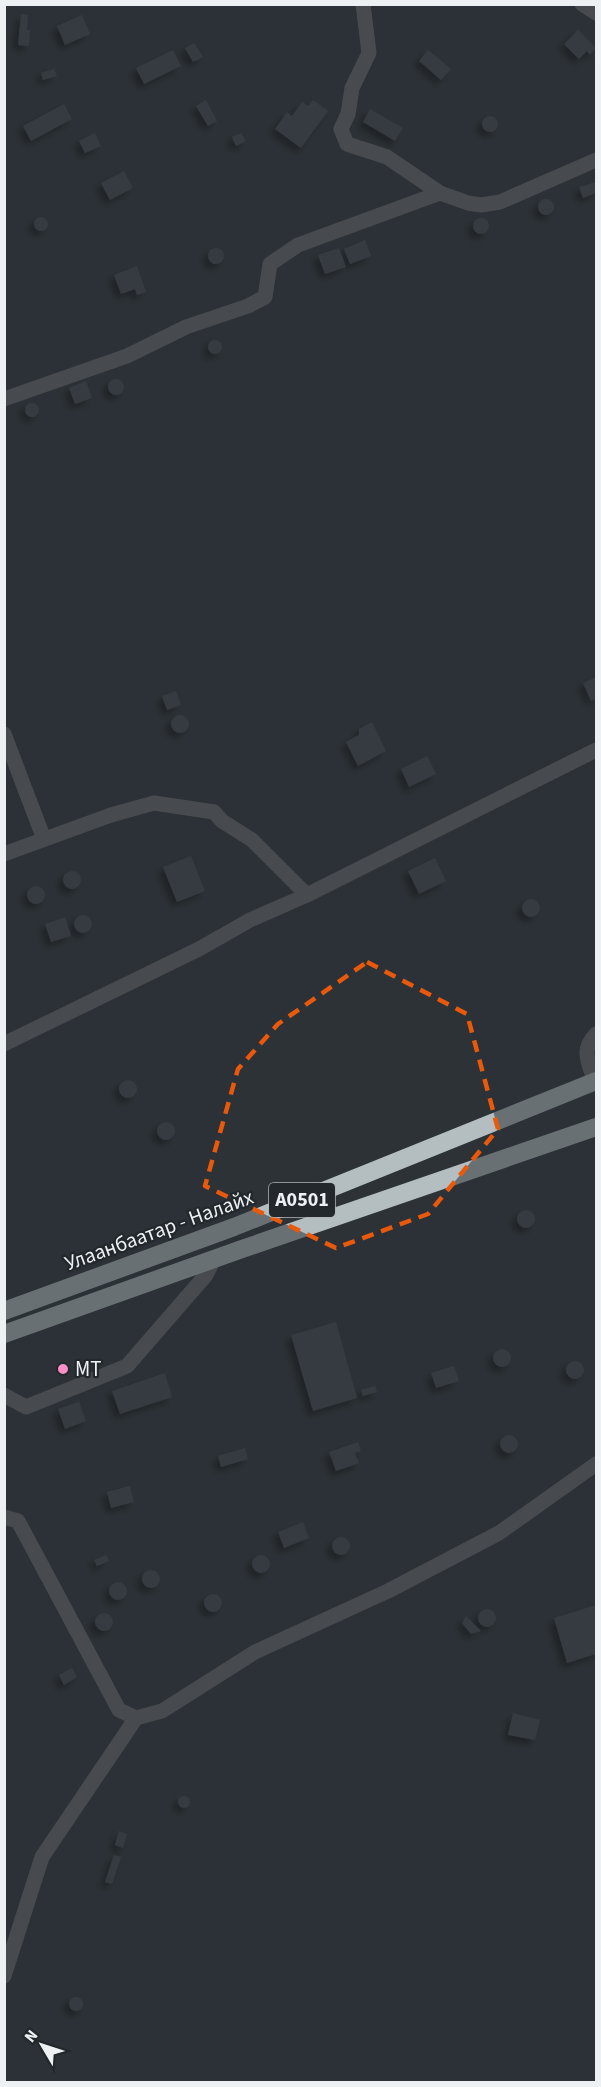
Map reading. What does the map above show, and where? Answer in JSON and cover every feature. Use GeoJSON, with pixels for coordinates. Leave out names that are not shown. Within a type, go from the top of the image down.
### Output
{"type":"FeatureCollection","features":[{"type":"Feature","properties":{"kind":"highway","name":"Улаанбаатар - Налайх"},"geometry":{"type":"LineString","coordinates":[[4,1311],[234,1227],[596,1082]]}},
{"type":"Feature","properties":{"kind":"highway","name":"A0501"},"geometry":{"type":"LineString","coordinates":[[4,1334],[597,1127]]}},
{"type":"Feature","properties":{"kind":"street"},"geometry":{"type":"LineString","coordinates":[[582,4],[597,14]]}},
{"type":"Feature","properties":{"kind":"street"},"geometry":{"type":"LineString","coordinates":[[362,6],[369,53],[352,88],[348,114],[341,129],[347,144],[387,157],[440,193],[481,205],[500,202],[597,160]]}},
{"type":"Feature","properties":{"kind":"street"},"geometry":{"type":"LineString","coordinates":[[4,399],[128,356],[186,327],[248,306],[265,297],[270,264],[298,245],[440,193]]}},
{"type":"Feature","properties":{"kind":"street"},"geometry":{"type":"LineString","coordinates":[[4,734],[44,839]]}},
{"type":"Feature","properties":{"kind":"street"},"geometry":{"type":"LineString","coordinates":[[4,1044],[189,954],[250,920],[307,895],[596,752]]}},
{"type":"Feature","properties":{"kind":"street"},"geometry":{"type":"LineString","coordinates":[[4,854],[111,815],[154,803],[214,812],[222,821],[252,840],[307,895]]}},
{"type":"Feature","properties":{"kind":"street"},"geometry":{"type":"LineString","coordinates":[[596,1082],[586,1052],[590,1040],[597,1034]]}},
{"type":"Feature","properties":{"kind":"street"},"geometry":{"type":"LineString","coordinates":[[4,1395],[26,1407],[126,1366],[206,1275],[214,1259]]}},
{"type":"Feature","properties":{"kind":"street"},"geometry":{"type":"LineString","coordinates":[[4,1518],[18,1521],[119,1710],[136,1718],[162,1712],[255,1652],[388,1592],[499,1533],[597,1464]]}},
{"type":"Feature","properties":{"kind":"street"},"geometry":{"type":"LineString","coordinates":[[4,1976],[42,1857],[136,1718]]}},
{"type":"Feature","properties":{"kind":"highlighted area"},"geometry":{"type":"Polygon","coordinates":[[[367,962],[467,1014],[498,1129],[428,1214],[336,1248],[205,1186],[238,1069],[278,1024],[367,962]]]}},
{"type":"Feature","properties":{"kind":"building"},"geometry":{"type":"Polygon","coordinates":[[[21,14],[28,15],[29,46],[18,45],[21,14]]]}},
{"type":"Feature","properties":{"kind":"building"},"geometry":{"type":"Polygon","coordinates":[[[82,15],[90,34],[65,45],[57,26],[82,15]]]}},
{"type":"Feature","properties":{"kind":"building"},"geometry":{"type":"Polygon","coordinates":[[[578,30],[596,48],[590,55],[587,51],[579,59],[564,44],[578,30]]]}},
{"type":"Feature","properties":{"kind":"building"},"geometry":{"type":"Polygon","coordinates":[[[194,43],[203,57],[193,62],[185,48],[194,43]]]}},
{"type":"Feature","properties":{"kind":"building"},"geometry":{"type":"Polygon","coordinates":[[[173,50],[181,66],[144,84],[136,68],[173,50]]]}},
{"type":"Feature","properties":{"kind":"building"},"geometry":{"type":"Polygon","coordinates":[[[428,50],[451,69],[441,80],[419,61],[428,50]]]}},
{"type":"Feature","properties":{"kind":"building"},"geometry":{"type":"Polygon","coordinates":[[[54,69],[57,76],[43,80],[41,73],[54,69]]]}},
{"type":"Feature","properties":{"kind":"building"},"geometry":{"type":"Polygon","coordinates":[[[206,100],[217,121],[208,126],[196,106],[206,100]]]}},
{"type":"Feature","properties":{"kind":"building"},"geometry":{"type":"Polygon","coordinates":[[[313,100],[328,111],[301,148],[275,129],[287,112],[292,116],[302,102],[308,106],[313,100]]]}},
{"type":"Feature","properties":{"kind":"building"},"geometry":{"type":"Polygon","coordinates":[[[64,104],[72,119],[31,141],[23,126],[64,104]]]}},
{"type":"Feature","properties":{"kind":"building"},"geometry":{"type":"Polygon","coordinates":[[[370,109],[403,128],[395,141],[363,122],[370,109]]]}},
{"type":"Feature","properties":{"kind":"building"},"geometry":{"type":"Polygon","coordinates":[[[487,116],[493,116],[498,124],[496,130],[487,132],[482,127],[482,121],[487,116]]]}},
{"type":"Feature","properties":{"kind":"building"},"geometry":{"type":"Polygon","coordinates":[[[95,133],[101,146],[85,153],[79,141],[95,133]]]}},
{"type":"Feature","properties":{"kind":"building"},"geometry":{"type":"Polygon","coordinates":[[[241,133],[246,141],[236,146],[232,137],[241,133]]]}},
{"type":"Feature","properties":{"kind":"building"},"geometry":{"type":"Polygon","coordinates":[[[124,171],[133,188],[110,200],[101,183],[124,171]]]}},
{"type":"Feature","properties":{"kind":"building"},"geometry":{"type":"Polygon","coordinates":[[[596,182],[596,193],[583,198],[579,187],[596,182]]]}},
{"type":"Feature","properties":{"kind":"building"},"geometry":{"type":"Polygon","coordinates":[[[543,199],[549,199],[554,207],[552,213],[543,215],[538,210],[538,204],[543,199]]]}},
{"type":"Feature","properties":{"kind":"building"},"geometry":{"type":"Polygon","coordinates":[[[41,217],[46,219],[48,224],[46,229],[41,231],[36,229],[34,224],[36,219],[41,217]]]}},
{"type":"Feature","properties":{"kind":"building"},"geometry":{"type":"Polygon","coordinates":[[[478,218],[484,218],[489,226],[487,232],[478,234],[473,229],[473,223],[478,218]]]}},
{"type":"Feature","properties":{"kind":"building"},"geometry":{"type":"Polygon","coordinates":[[[365,240],[371,256],[350,264],[344,249],[365,240]]]}},
{"type":"Feature","properties":{"kind":"building"},"geometry":{"type":"Polygon","coordinates":[[[213,248],[219,248],[224,256],[222,262],[213,264],[208,259],[208,253],[213,248]]]}},
{"type":"Feature","properties":{"kind":"building"},"geometry":{"type":"Polygon","coordinates":[[[339,248],[346,267],[325,274],[318,255],[339,248]]]}},
{"type":"Feature","properties":{"kind":"building"},"geometry":{"type":"Polygon","coordinates":[[[137,266],[146,292],[137,295],[135,289],[121,294],[114,275],[137,266]]]}},
{"type":"Feature","properties":{"kind":"building"},"geometry":{"type":"Polygon","coordinates":[[[215,340],[220,342],[222,347],[220,352],[215,354],[210,352],[208,347],[210,342],[215,340]]]}},
{"type":"Feature","properties":{"kind":"building"},"geometry":{"type":"Polygon","coordinates":[[[113,379],[119,379],[124,387],[122,393],[113,395],[108,390],[108,384],[113,379]]]}},
{"type":"Feature","properties":{"kind":"building"},"geometry":{"type":"Polygon","coordinates":[[[86,381],[92,398],[75,404],[69,388],[86,381]]]}},
{"type":"Feature","properties":{"kind":"building"},"geometry":{"type":"Polygon","coordinates":[[[32,403],[37,405],[39,410],[37,415],[32,417],[27,415],[25,410],[27,405],[32,403]]]}},
{"type":"Feature","properties":{"kind":"building"},"geometry":{"type":"Polygon","coordinates":[[[596,677],[596,699],[591,701],[583,683],[596,677]]]}},
{"type":"Feature","properties":{"kind":"building"},"geometry":{"type":"Polygon","coordinates":[[[176,691],[181,705],[167,710],[162,696],[176,691]]]}},
{"type":"Feature","properties":{"kind":"building"},"geometry":{"type":"Polygon","coordinates":[[[180,715],[186,718],[189,724],[186,730],[180,733],[174,730],[171,724],[174,718],[180,715]]]}},
{"type":"Feature","properties":{"kind":"building"},"geometry":{"type":"Polygon","coordinates":[[[372,722],[386,751],[358,766],[346,742],[359,735],[359,729],[372,722]]]}},
{"type":"Feature","properties":{"kind":"building"},"geometry":{"type":"Polygon","coordinates":[[[427,756],[436,774],[409,787],[401,769],[427,756]]]}},
{"type":"Feature","properties":{"kind":"building"},"geometry":{"type":"Polygon","coordinates":[[[191,856],[205,891],[177,902],[163,867],[191,856]]]}},
{"type":"Feature","properties":{"kind":"building"},"geometry":{"type":"Polygon","coordinates":[[[435,858],[446,881],[419,894],[408,871],[435,858]]]}},
{"type":"Feature","properties":{"kind":"building"},"geometry":{"type":"Polygon","coordinates":[[[72,871],[78,874],[81,880],[78,886],[72,889],[66,886],[63,880],[66,874],[72,871]]]}},
{"type":"Feature","properties":{"kind":"building"},"geometry":{"type":"Polygon","coordinates":[[[36,886],[42,889],[45,895],[42,901],[36,904],[30,901],[27,895],[30,889],[36,886]]]}},
{"type":"Feature","properties":{"kind":"building"},"geometry":{"type":"Polygon","coordinates":[[[531,899],[537,902],[540,908],[537,914],[531,917],[525,914],[522,908],[525,902],[531,899]]]}},
{"type":"Feature","properties":{"kind":"building"},"geometry":{"type":"Polygon","coordinates":[[[83,915],[89,918],[92,924],[89,930],[83,933],[77,930],[74,924],[77,918],[83,915]]]}},
{"type":"Feature","properties":{"kind":"building"},"geometry":{"type":"Polygon","coordinates":[[[65,917],[71,936],[51,942],[45,924],[65,917]]]}},
{"type":"Feature","properties":{"kind":"building"},"geometry":{"type":"Polygon","coordinates":[[[128,1080],[134,1083],[137,1089],[134,1095],[128,1098],[122,1095],[119,1089],[122,1083],[128,1080]]]}},
{"type":"Feature","properties":{"kind":"building"},"geometry":{"type":"Polygon","coordinates":[[[166,1122],[172,1125],[175,1131],[172,1137],[166,1140],[160,1137],[157,1131],[160,1125],[166,1122]]]}},
{"type":"Feature","properties":{"kind":"building"},"geometry":{"type":"Polygon","coordinates":[[[526,1210],[532,1213],[535,1219],[532,1225],[526,1228],[520,1225],[517,1219],[520,1213],[526,1210]]]}},
{"type":"Feature","properties":{"kind":"building"},"geometry":{"type":"Polygon","coordinates":[[[336,1322],[357,1398],[313,1411],[291,1335],[336,1322]]]}},
{"type":"Feature","properties":{"kind":"building"},"geometry":{"type":"Polygon","coordinates":[[[502,1349],[508,1352],[511,1358],[508,1364],[502,1367],[496,1364],[493,1358],[496,1352],[502,1349]]]}},
{"type":"Feature","properties":{"kind":"building"},"geometry":{"type":"Polygon","coordinates":[[[575,1361],[581,1364],[584,1370],[581,1376],[575,1379],[569,1376],[566,1370],[569,1364],[575,1361]]]}},
{"type":"Feature","properties":{"kind":"building"},"geometry":{"type":"Polygon","coordinates":[[[454,1366],[459,1381],[436,1388],[431,1373],[454,1366]]]}},
{"type":"Feature","properties":{"kind":"building"},"geometry":{"type":"Polygon","coordinates":[[[165,1373],[172,1397],[120,1414],[112,1391],[165,1373]]]}},
{"type":"Feature","properties":{"kind":"building"},"geometry":{"type":"Polygon","coordinates":[[[375,1386],[377,1392],[363,1396],[361,1390],[375,1386]]]}},
{"type":"Feature","properties":{"kind":"building"},"geometry":{"type":"Polygon","coordinates":[[[79,1402],[86,1421],[65,1429],[58,1409],[79,1402]]]}},
{"type":"Feature","properties":{"kind":"building"},"geometry":{"type":"Polygon","coordinates":[[[509,1435],[515,1438],[518,1444],[515,1450],[509,1453],[503,1450],[500,1444],[503,1438],[509,1435]]]}},
{"type":"Feature","properties":{"kind":"building"},"geometry":{"type":"Polygon","coordinates":[[[358,1442],[361,1451],[355,1453],[359,1463],[336,1471],[329,1452],[358,1442]]]}},
{"type":"Feature","properties":{"kind":"building"},"geometry":{"type":"Polygon","coordinates":[[[245,1448],[248,1459],[221,1467],[218,1456],[245,1448]]]}},
{"type":"Feature","properties":{"kind":"building"},"geometry":{"type":"Polygon","coordinates":[[[130,1486],[134,1502],[111,1508],[107,1492],[130,1486]]]}},
{"type":"Feature","properties":{"kind":"building"},"geometry":{"type":"Polygon","coordinates":[[[303,1522],[309,1538],[284,1548],[278,1532],[303,1522]]]}},
{"type":"Feature","properties":{"kind":"building"},"geometry":{"type":"Polygon","coordinates":[[[341,1537],[347,1540],[350,1546],[347,1552],[341,1555],[335,1552],[332,1546],[335,1540],[341,1537]]]}},
{"type":"Feature","properties":{"kind":"building"},"geometry":{"type":"Polygon","coordinates":[[[106,1555],[109,1561],[97,1566],[94,1560],[106,1555]]]}},
{"type":"Feature","properties":{"kind":"building"},"geometry":{"type":"Polygon","coordinates":[[[261,1555],[267,1558],[270,1564],[267,1570],[261,1573],[255,1570],[252,1564],[255,1558],[261,1555]]]}},
{"type":"Feature","properties":{"kind":"building"},"geometry":{"type":"Polygon","coordinates":[[[151,1570],[157,1573],[160,1579],[157,1585],[151,1588],[145,1585],[142,1579],[145,1573],[151,1570]]]}},
{"type":"Feature","properties":{"kind":"building"},"geometry":{"type":"Polygon","coordinates":[[[118,1582],[124,1585],[127,1591],[124,1597],[118,1600],[112,1597],[109,1591],[112,1585],[118,1582]]]}},
{"type":"Feature","properties":{"kind":"building"},"geometry":{"type":"Polygon","coordinates":[[[213,1594],[219,1597],[222,1603],[219,1609],[213,1612],[207,1609],[204,1603],[207,1597],[213,1594]]]}},
{"type":"Feature","properties":{"kind":"building"},"geometry":{"type":"Polygon","coordinates":[[[596,1605],[596,1654],[567,1663],[554,1618],[596,1605]]]}},
{"type":"Feature","properties":{"kind":"building"},"geometry":{"type":"Polygon","coordinates":[[[487,1609],[493,1612],[496,1618],[493,1624],[487,1627],[481,1624],[478,1618],[481,1612],[487,1609]]]}},
{"type":"Feature","properties":{"kind":"building"},"geometry":{"type":"Polygon","coordinates":[[[104,1613],[110,1616],[113,1622],[110,1628],[104,1631],[98,1628],[95,1622],[98,1616],[104,1613]]]}},
{"type":"Feature","properties":{"kind":"building"},"geometry":{"type":"Polygon","coordinates":[[[466,1616],[481,1631],[471,1634],[462,1623],[466,1616]]]}},
{"type":"Feature","properties":{"kind":"building"},"geometry":{"type":"Polygon","coordinates":[[[72,1668],[77,1677],[64,1685],[59,1675],[72,1668]]]}},
{"type":"Feature","properties":{"kind":"building"},"geometry":{"type":"Polygon","coordinates":[[[513,1713],[540,1720],[535,1740],[508,1735],[513,1713]]]}},
{"type":"Feature","properties":{"kind":"building"},"geometry":{"type":"Polygon","coordinates":[[[186,1796],[190,1802],[186,1808],[182,1808],[178,1800],[186,1796]]]}},
{"type":"Feature","properties":{"kind":"building"},"geometry":{"type":"Polygon","coordinates":[[[119,1831],[127,1834],[123,1848],[115,1845],[119,1831]]]}},
{"type":"Feature","properties":{"kind":"building"},"geometry":{"type":"Polygon","coordinates":[[[114,1855],[121,1857],[112,1884],[105,1882],[114,1855]]]}},
{"type":"Feature","properties":{"kind":"building"},"geometry":{"type":"Polygon","coordinates":[[[73,1997],[79,1997],[83,2004],[79,2011],[73,2011],[69,2007],[69,2001],[73,1997]]]}},
{"type":"Feature","properties":{"kind":"place","name":"MT"},"geometry":{"type":"Point","coordinates":[63,1369]}}]}
